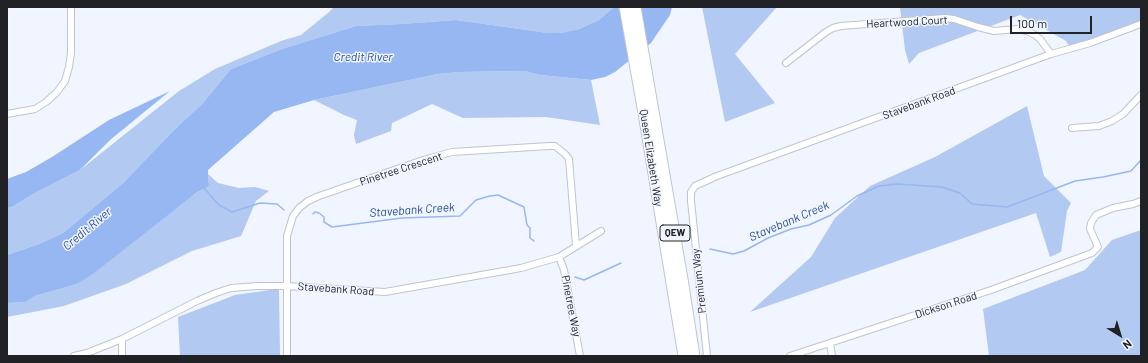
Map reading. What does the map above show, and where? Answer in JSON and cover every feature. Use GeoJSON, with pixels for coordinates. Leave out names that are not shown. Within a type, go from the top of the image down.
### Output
{"type":"FeatureCollection","features":[{"type":"Feature","properties":{"kind":"highway","name":"Queen Elizabeth Way"},"geometry":{"type":"LineString","coordinates":[[625,7],[649,112],[682,279],[694,356]]}},
{"type":"Feature","properties":{"kind":"highway","name":"Queen Elizabeth Way"},"geometry":{"type":"LineString","coordinates":[[635,7],[684,356]]}},
{"type":"Feature","properties":{"kind":"street"},"geometry":{"type":"LineString","coordinates":[[7,114],[35,109],[57,92],[65,81],[71,54],[71,7]]}},
{"type":"Feature","properties":{"kind":"street","name":"Heartwood Court"},"geometry":{"type":"LineString","coordinates":[[786,63],[833,28],[841,26],[945,18],[954,19],[994,31],[1018,29],[1027,31],[1040,40],[1051,54]]}},
{"type":"Feature","properties":{"kind":"street","name":"Stavebank Road"},"geometry":{"type":"LineString","coordinates":[[698,184],[1051,54],[1090,43],[1141,24]]}},
{"type":"Feature","properties":{"kind":"street"},"geometry":{"type":"LineString","coordinates":[[1072,128],[1093,127],[1105,124],[1123,114],[1141,95]]}},
{"type":"Feature","properties":{"kind":"street","name":"Pinetree Crescent"},"geometry":{"type":"LineString","coordinates":[[287,356],[287,236],[293,216],[299,208],[308,201],[319,196],[423,160],[452,152],[555,146],[565,154],[568,159],[576,245]]}},
{"type":"Feature","properties":{"kind":"street","name":"Premium Way"},"geometry":{"type":"LineString","coordinates":[[698,184],[691,192],[691,200],[707,356]]}},
{"type":"Feature","properties":{"kind":"street","name":"Dickson Road"},"geometry":{"type":"LineString","coordinates":[[790,356],[991,290],[1092,253],[1098,247],[1090,229],[1091,223],[1096,215],[1113,208],[1141,201]]}},
{"type":"Feature","properties":{"kind":"street","name":"Stavebank Road"},"geometry":{"type":"LineString","coordinates":[[74,356],[87,353],[122,339],[197,301],[231,288],[286,286],[385,292],[521,268],[559,256],[601,231]]}},
{"type":"Feature","properties":{"kind":"street","name":"Pinetree Way"},"geometry":{"type":"LineString","coordinates":[[559,256],[564,270],[580,356]]}},
{"type":"Feature","properties":{"kind":"street"},"geometry":{"type":"LineString","coordinates":[[122,339],[122,356]]}},
{"type":"Feature","properties":{"kind":"street"},"geometry":{"type":"LineString","coordinates":[[830,342],[832,356]]}},
{"type":"Feature","properties":{"kind":"shaded area"},"geometry":{"type":"Polygon","coordinates":[[[334,7],[614,7],[599,20],[579,29],[561,33],[548,33],[456,20],[356,26],[282,49],[231,69],[202,104],[176,128],[123,183],[63,233],[39,244],[7,255],[7,208],[12,207],[33,194],[80,170],[179,91],[215,69],[281,41],[301,35],[334,7]]]}},
{"type":"Feature","properties":{"kind":"shaded area"},"geometry":{"type":"Polygon","coordinates":[[[702,7],[777,7],[735,54],[775,103],[725,122],[702,7]]]}},
{"type":"Feature","properties":{"kind":"shaded area"},"geometry":{"type":"Polygon","coordinates":[[[900,7],[1141,7],[1141,26],[1073,52],[1066,41],[1020,15],[919,53],[909,64],[905,50],[900,7]]]}},
{"type":"Feature","properties":{"kind":"shaded area"},"geometry":{"type":"Polygon","coordinates":[[[524,71],[540,75],[591,80],[600,125],[546,117],[463,118],[432,104],[392,123],[391,131],[356,144],[354,135],[357,120],[314,100],[438,74],[459,72],[524,71]]]}},
{"type":"Feature","properties":{"kind":"shaded area"},"geometry":{"type":"Polygon","coordinates":[[[1027,106],[1044,176],[1071,203],[1067,211],[1061,252],[1050,257],[1036,213],[750,312],[811,257],[835,218],[870,186],[935,157],[1027,106]]]}},
{"type":"Feature","properties":{"kind":"shaded area"},"geometry":{"type":"Polygon","coordinates":[[[208,174],[218,183],[239,188],[255,187],[269,191],[256,201],[241,236],[192,251],[126,284],[64,306],[7,317],[7,303],[26,302],[35,296],[77,284],[196,193],[209,186],[208,174]]]}},
{"type":"Feature","properties":{"kind":"shaded area"},"geometry":{"type":"Polygon","coordinates":[[[1141,230],[1141,356],[989,356],[983,309],[1085,270],[1112,240],[1141,230]]]}},
{"type":"Feature","properties":{"kind":"shaded area"},"geometry":{"type":"Polygon","coordinates":[[[279,290],[280,356],[180,356],[178,317],[235,295],[279,290]]]}},
{"type":"Feature","properties":{"kind":"water","name":"Credit River"},"geometry":{"type":"Polygon","coordinates":[[[614,7],[672,7],[670,15],[651,43],[615,72],[605,77],[591,80],[540,75],[524,71],[459,72],[438,74],[314,100],[274,112],[208,170],[209,186],[196,193],[94,273],[77,284],[35,296],[26,302],[7,303],[7,255],[39,244],[63,233],[123,183],[176,128],[202,104],[231,69],[282,49],[356,26],[456,20],[548,33],[561,33],[579,29],[599,20],[614,7]]]}},
{"type":"Feature","properties":{"kind":"water"},"geometry":{"type":"Polygon","coordinates":[[[170,91],[110,140],[80,170],[33,194],[12,207],[7,208],[7,179],[26,172],[52,157],[109,120],[170,91]]]}},
{"type":"Feature","properties":{"kind":"waterway","name":"Stavebank Creek"},"geometry":{"type":"LineString","coordinates":[[710,249],[733,254],[744,251],[768,238],[791,229],[809,225],[831,215],[857,196],[879,186],[897,184],[942,187],[960,193],[972,204],[1007,207],[1075,181],[1131,171],[1141,160]]}},
{"type":"Feature","properties":{"kind":"waterway","name":"Stavebank Creek"},"geometry":{"type":"LineString","coordinates":[[203,187],[219,205],[232,212],[260,203],[277,204],[284,210]]}},
{"type":"Feature","properties":{"kind":"waterway","name":"Stavebank Creek"},"geometry":{"type":"LineString","coordinates":[[313,214],[315,212],[319,213],[324,217],[324,222],[332,227],[402,218],[460,216],[476,200],[498,195],[524,207],[527,225],[530,228],[530,238],[534,241]]}},
{"type":"Feature","properties":{"kind":"waterway","name":"Stavebank Creek"},"geometry":{"type":"LineString","coordinates":[[575,277],[584,280],[621,263]]}}]}
